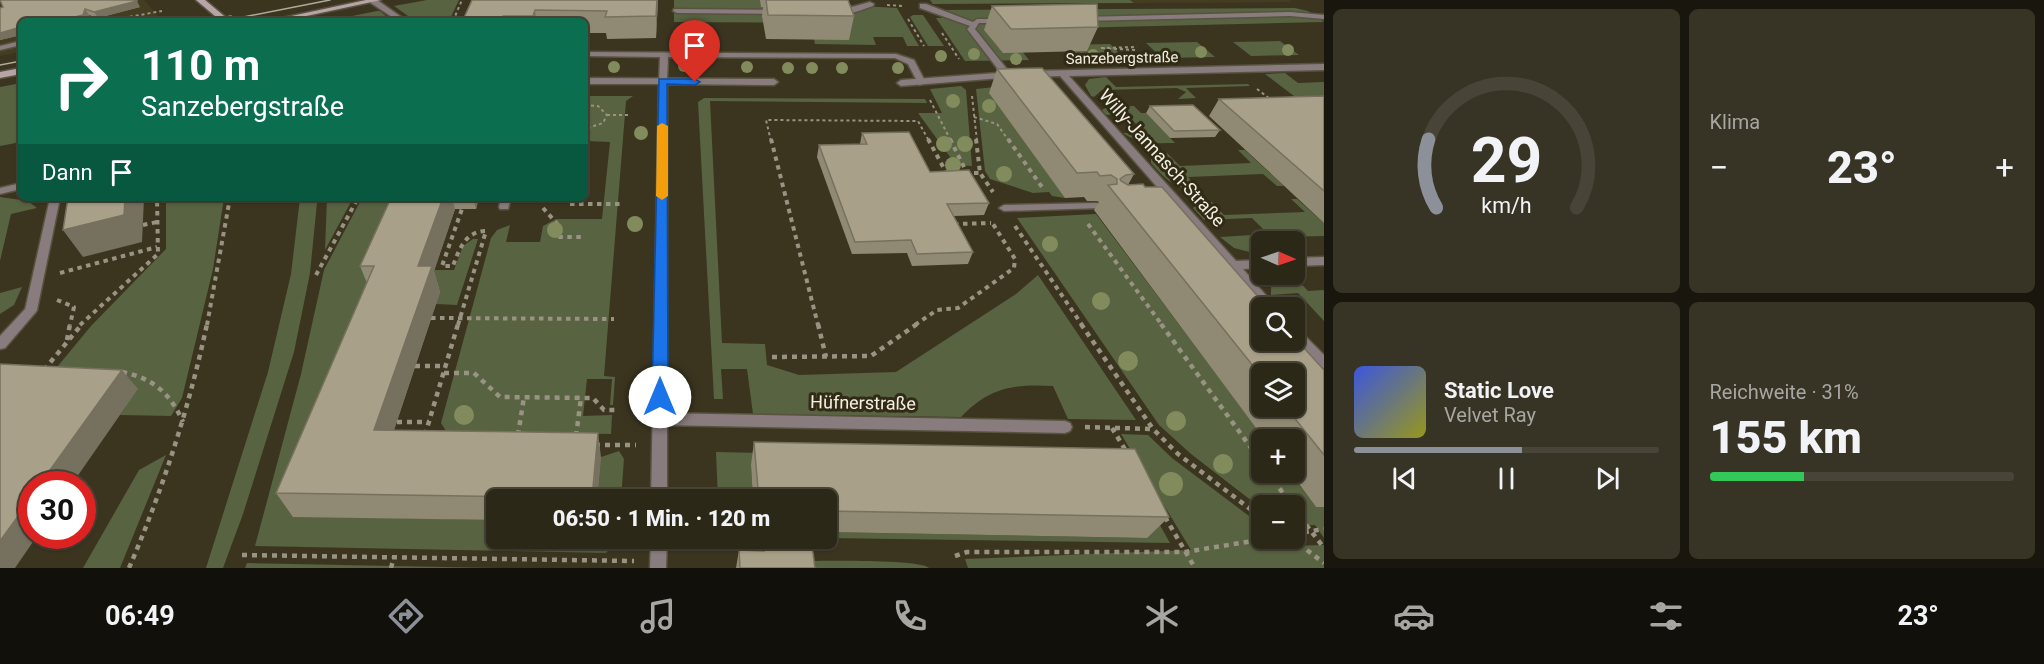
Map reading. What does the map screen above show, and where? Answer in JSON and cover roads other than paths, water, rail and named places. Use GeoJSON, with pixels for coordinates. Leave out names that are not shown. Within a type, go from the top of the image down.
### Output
{"type":"FeatureCollection","features":[{"type":"Feature","properties":{"kind":"street"},"geometry":{"type":"LineString","coordinates":[[200,0],[222,18]]}},
{"type":"Feature","properties":{"kind":"street"},"geometry":{"type":"LineString","coordinates":[[287,18],[375,0],[399,18]]}},
{"type":"Feature","properties":{"kind":"street"},"geometry":{"type":"LineString","coordinates":[[824,12],[847,12],[870,4]]}},
{"type":"Feature","properties":{"kind":"street"},"geometry":{"type":"LineString","coordinates":[[924,6],[975,24]]}},
{"type":"Feature","properties":{"kind":"street"},"geometry":{"type":"LineString","coordinates":[[676,11],[790,12]]}},
{"type":"Feature","properties":{"kind":"street"},"geometry":{"type":"LineString","coordinates":[[1070,19],[1290,14],[1324,17]]}},
{"type":"Feature","properties":{"kind":"street"},"geometry":{"type":"LineString","coordinates":[[1007,75],[971,29],[978,21],[1012,20]]}},
{"type":"Feature","properties":{"kind":"street"},"geometry":{"type":"LineString","coordinates":[[0,56],[0,48],[18,44]]}},
{"type":"Feature","properties":{"kind":"street"},"geometry":{"type":"LineString","coordinates":[[588,54],[896,56],[911,62],[922,83]]}},
{"type":"Feature","properties":{"kind":"street"},"geometry":{"type":"LineString","coordinates":[[659,489],[664,54]]}},
{"type":"Feature","properties":{"kind":"street","name":"Sanzebergstraße"},"geometry":{"type":"LineString","coordinates":[[901,83],[1007,75],[1324,67]]}},
{"type":"Feature","properties":{"kind":"street"},"geometry":{"type":"LineString","coordinates":[[0,75],[18,72]]}},
{"type":"Feature","properties":{"kind":"street","name":"Willy-Jannasch-Straße"},"geometry":{"type":"LineString","coordinates":[[1064,74],[1261,297]]}},
{"type":"Feature","properties":{"kind":"street"},"geometry":{"type":"LineString","coordinates":[[588,81],[774,82]]}},
{"type":"Feature","properties":{"kind":"street"},"geometry":{"type":"LineString","coordinates":[[0,191],[18,187]]}},
{"type":"Feature","properties":{"kind":"street"},"geometry":{"type":"LineString","coordinates":[[0,344],[31,310],[54,201]]}},
{"type":"Feature","properties":{"kind":"street"},"geometry":{"type":"LineString","coordinates":[[1157,204],[1177,203]]}},
{"type":"Feature","properties":{"kind":"street"},"geometry":{"type":"LineString","coordinates":[[1004,208],[1097,206]]}},
{"type":"Feature","properties":{"kind":"street"},"geometry":{"type":"LineString","coordinates":[[1305,262],[1324,261]]}},
{"type":"Feature","properties":{"kind":"street"},"geometry":{"type":"LineString","coordinates":[[1233,265],[1251,264]]}},
{"type":"Feature","properties":{"kind":"street"},"geometry":{"type":"LineString","coordinates":[[1305,344],[1324,363]]}},
{"type":"Feature","properties":{"kind":"street","name":"Hüfnerstraße"},"geometry":{"type":"LineString","coordinates":[[660,419],[1065,427]]}},
{"type":"Feature","properties":{"kind":"tram line"},"geometry":{"type":"LineString","coordinates":[[238,18],[330,0]]}},
{"type":"Feature","properties":{"kind":"tram line"},"geometry":{"type":"LineString","coordinates":[[221,18],[231,16]]}},
{"type":"Feature","properties":{"kind":"tram line"},"geometry":{"type":"LineString","coordinates":[[0,65],[18,62]]}}]}
